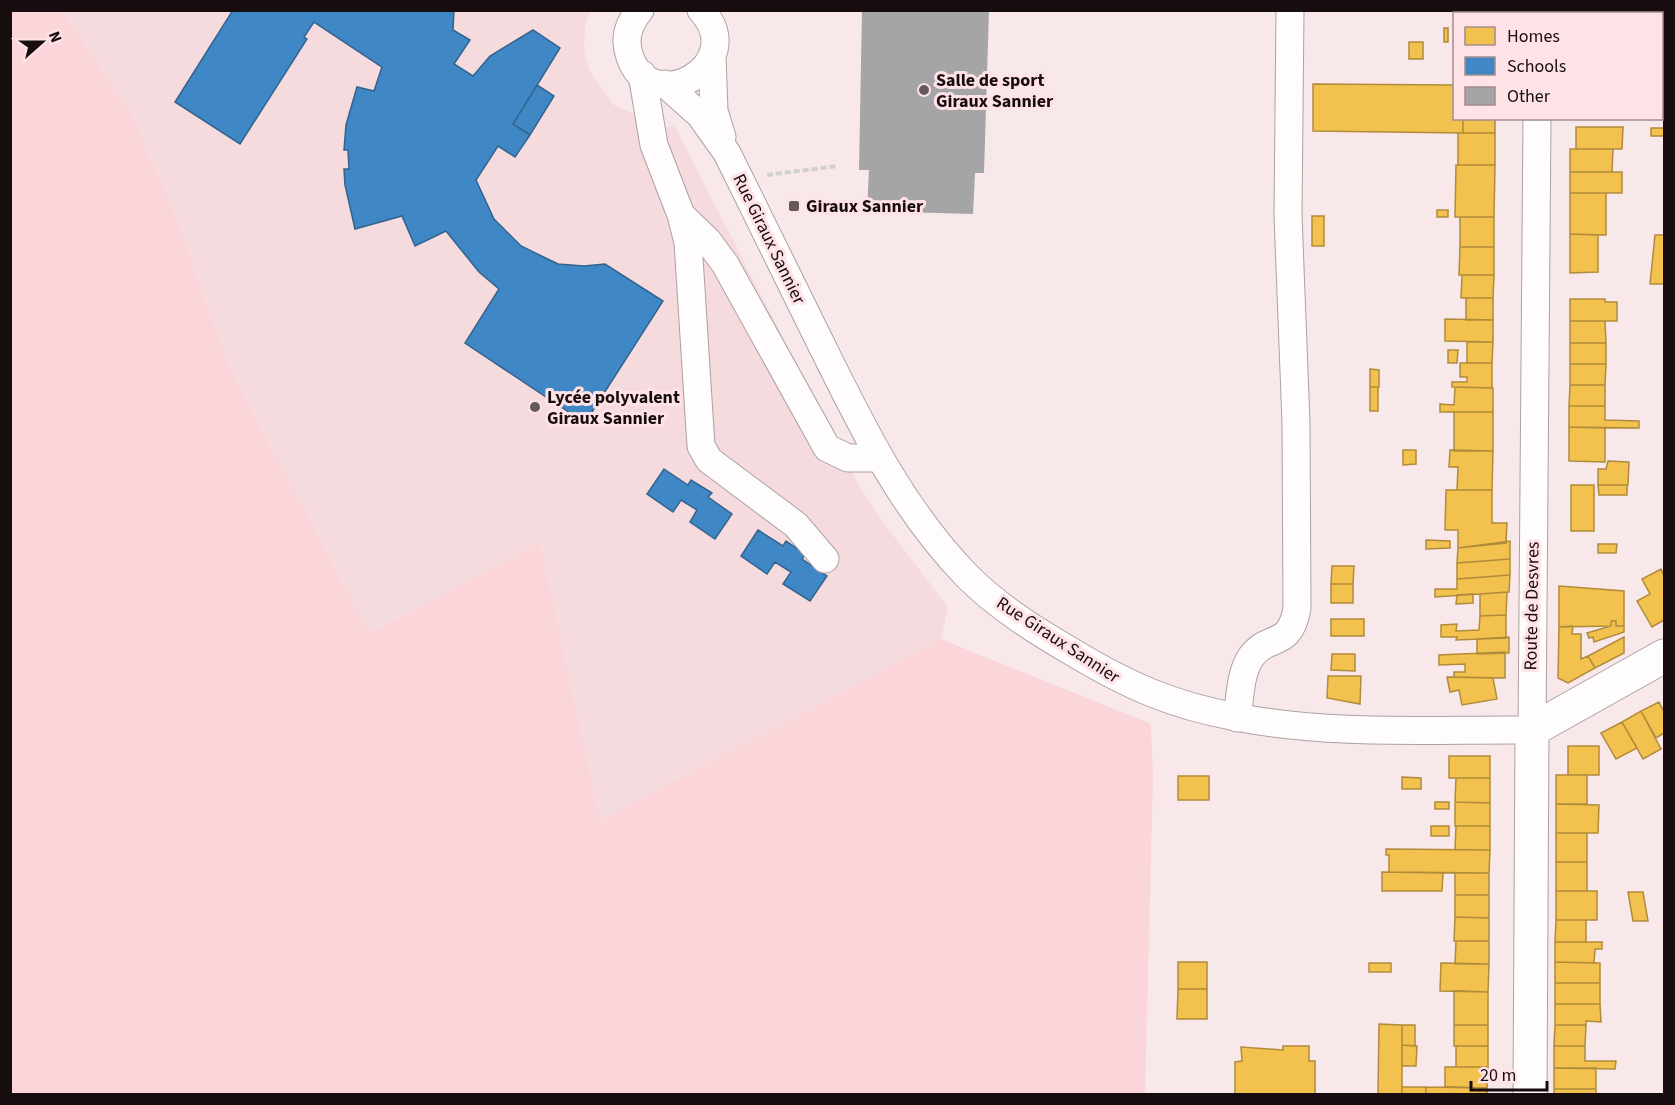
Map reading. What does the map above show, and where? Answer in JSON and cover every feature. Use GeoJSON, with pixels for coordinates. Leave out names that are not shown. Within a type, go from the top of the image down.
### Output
{"type":"FeatureCollection","features":[{"type":"Feature","properties":{"kind":"main road"},"geometry":{"type":"LineString","coordinates":[[1532,730],[1665,656]]}},
{"type":"Feature","properties":{"kind":"main road","name":"Route de Desvres"},"geometry":{"type":"LineString","coordinates":[[1530,1095],[1532,730]]}},
{"type":"Feature","properties":{"kind":"street","name":"Rue Giraux Sannier"},"geometry":{"type":"LineString","coordinates":[[701,10],[713,33],[714,111],[727,153]]}},
{"type":"Feature","properties":{"kind":"street"},"geometry":{"type":"LineString","coordinates":[[1237,718],[1246,665],[1260,648],[1283,638],[1288,633],[1295,620],[1297,608],[1296,423],[1288,215],[1290,10]]}},
{"type":"Feature","properties":{"kind":"street"},"geometry":{"type":"LineString","coordinates":[[634,15],[628,48],[633,62],[654,79],[680,84],[705,69],[712,56]]}},
{"type":"Feature","properties":{"kind":"street","name":"Rue Giraux Sannier"},"geometry":{"type":"LineString","coordinates":[[654,79],[700,115],[727,153],[879,458],[914,511],[958,566],[1009,611],[1060,645],[1136,689],[1185,706],[1237,718],[1364,728],[1532,730]]}},
{"type":"Feature","properties":{"kind":"street"},"geometry":{"type":"LineString","coordinates":[[654,79],[654,144],[681,216],[690,252],[698,429],[701,446],[717,467],[796,525],[825,559]]}},
{"type":"Feature","properties":{"kind":"street","name":"Route de Desvres"},"geometry":{"type":"LineString","coordinates":[[1532,730],[1537,120]]}},
{"type":"Feature","properties":{"kind":"street"},"geometry":{"type":"LineString","coordinates":[[681,216],[708,241],[726,264],[827,448],[848,458],[879,458]]}},
{"type":"Feature","properties":{"kind":"path"},"geometry":{"type":"LineString","coordinates":[[776,174],[837,166]]}},
{"type":"Feature","properties":{"kind":"shaded area"},"geometry":{"type":"Polygon","coordinates":[[[10,11],[62,11],[132,115],[178,221],[229,367],[370,633],[540,543],[600,821],[941,639],[1151,724],[1153,776],[1145,1094],[11,1094],[10,11]]]}},
{"type":"Feature","properties":{"kind":"shaded area","name":"Lycée polyvalent Giraux Sannier"},"geometry":{"type":"Polygon","coordinates":[[[62,11],[590,11],[585,28],[584,51],[590,72],[614,105],[665,128],[674,125],[858,484],[883,522],[948,607],[941,639],[600,822],[540,544],[370,633],[229,367],[178,221],[132,115],[62,11]]]}},
{"type":"Feature","properties":{"kind":"building: Homes"},"geometry":{"type":"Polygon","coordinates":[[[1571,10],[1619,10],[1619,12],[1571,12],[1571,10]]]}},
{"type":"Feature","properties":{"kind":"building: Homes"},"geometry":{"type":"Polygon","coordinates":[[[1444,28],[1448,28],[1448,42],[1444,42],[1444,28]]]}},
{"type":"Feature","properties":{"kind":"building: Homes"},"geometry":{"type":"Polygon","coordinates":[[[1409,42],[1423,42],[1423,59],[1409,59],[1409,42]]]}},
{"type":"Feature","properties":{"kind":"building: Homes"},"geometry":{"type":"Polygon","coordinates":[[[1313,84],[1453,85],[1453,120],[1463,120],[1463,133],[1313,131],[1313,84]]]}},
{"type":"Feature","properties":{"kind":"building: Homes"},"geometry":{"type":"Polygon","coordinates":[[[1463,120],[1495,120],[1495,133],[1463,133],[1463,120]]]}},
{"type":"Feature","properties":{"kind":"building: Homes"},"geometry":{"type":"Polygon","coordinates":[[[1576,127],[1623,127],[1622,149],[1576,149],[1576,127]]]}},
{"type":"Feature","properties":{"kind":"building: Homes"},"geometry":{"type":"Polygon","coordinates":[[[1651,128],[1664,128],[1664,136],[1651,136],[1651,128]]]}},
{"type":"Feature","properties":{"kind":"building: Homes"},"geometry":{"type":"Polygon","coordinates":[[[1458,133],[1495,133],[1495,165],[1458,165],[1458,133]]]}},
{"type":"Feature","properties":{"kind":"building: Homes"},"geometry":{"type":"Polygon","coordinates":[[[1570,149],[1613,149],[1612,172],[1570,172],[1570,149]]]}},
{"type":"Feature","properties":{"kind":"building: Homes"},"geometry":{"type":"Polygon","coordinates":[[[1456,165],[1495,165],[1494,217],[1455,217],[1456,165]]]}},
{"type":"Feature","properties":{"kind":"building: Homes"},"geometry":{"type":"Polygon","coordinates":[[[1570,172],[1622,172],[1622,193],[1570,193],[1570,172]]]}},
{"type":"Feature","properties":{"kind":"building: Homes"},"geometry":{"type":"Polygon","coordinates":[[[1570,193],[1606,193],[1606,235],[1570,234],[1570,193]]]}},
{"type":"Feature","properties":{"kind":"building: Homes"},"geometry":{"type":"Polygon","coordinates":[[[1437,210],[1448,210],[1448,217],[1437,217],[1437,210]]]}},
{"type":"Feature","properties":{"kind":"building: Homes"},"geometry":{"type":"Polygon","coordinates":[[[1312,216],[1324,216],[1324,246],[1312,246],[1312,216]]]}},
{"type":"Feature","properties":{"kind":"building: Homes"},"geometry":{"type":"Polygon","coordinates":[[[1460,217],[1494,217],[1494,247],[1460,247],[1460,217]]]}},
{"type":"Feature","properties":{"kind":"building: Homes"},"geometry":{"type":"Polygon","coordinates":[[[1570,234],[1598,235],[1598,272],[1570,273],[1570,234]]]}},
{"type":"Feature","properties":{"kind":"building: Homes"},"geometry":{"type":"Polygon","coordinates":[[[1655,235],[1664,235],[1664,284],[1650,284],[1655,235]]]}},
{"type":"Feature","properties":{"kind":"building: Homes"},"geometry":{"type":"Polygon","coordinates":[[[1460,247],[1494,247],[1494,275],[1459,275],[1460,247]]]}},
{"type":"Feature","properties":{"kind":"building: Homes"},"geometry":{"type":"Polygon","coordinates":[[[1462,275],[1494,275],[1493,298],[1461,298],[1462,275]]]}},
{"type":"Feature","properties":{"kind":"building: Homes"},"geometry":{"type":"Polygon","coordinates":[[[1466,298],[1493,298],[1493,320],[1466,320],[1466,298]]]}},
{"type":"Feature","properties":{"kind":"building: Homes"},"geometry":{"type":"Polygon","coordinates":[[[1570,299],[1605,299],[1605,302],[1617,302],[1617,321],[1570,321],[1570,299]]]}},
{"type":"Feature","properties":{"kind":"building: Homes"},"geometry":{"type":"Polygon","coordinates":[[[1445,319],[1493,320],[1493,342],[1445,341],[1445,319]]]}},
{"type":"Feature","properties":{"kind":"building: Homes"},"geometry":{"type":"Polygon","coordinates":[[[1570,321],[1605,321],[1606,343],[1570,343],[1570,321]]]}},
{"type":"Feature","properties":{"kind":"building: Homes"},"geometry":{"type":"Polygon","coordinates":[[[1467,342],[1493,342],[1492,363],[1467,363],[1467,342]]]}},
{"type":"Feature","properties":{"kind":"building: Homes"},"geometry":{"type":"Polygon","coordinates":[[[1570,343],[1606,343],[1606,364],[1570,364],[1570,343]]]}},
{"type":"Feature","properties":{"kind":"building: Homes"},"geometry":{"type":"Polygon","coordinates":[[[1448,350],[1458,350],[1457,363],[1448,363],[1448,350]]]}},
{"type":"Feature","properties":{"kind":"building: Homes"},"geometry":{"type":"Polygon","coordinates":[[[1460,363],[1492,363],[1492,388],[1452,387],[1452,382],[1467,382],[1467,377],[1460,377],[1460,363]]]}},
{"type":"Feature","properties":{"kind":"building: Homes"},"geometry":{"type":"Polygon","coordinates":[[[1570,364],[1606,364],[1605,385],[1570,385],[1570,364]]]}},
{"type":"Feature","properties":{"kind":"building: Homes"},"geometry":{"type":"Polygon","coordinates":[[[1370,369],[1379,370],[1379,387],[1370,387],[1370,369]]]}},
{"type":"Feature","properties":{"kind":"building: Homes"},"geometry":{"type":"Polygon","coordinates":[[[1570,385],[1605,385],[1605,406],[1569,406],[1570,385]]]}},
{"type":"Feature","properties":{"kind":"building: Homes"},"geometry":{"type":"Polygon","coordinates":[[[1370,387],[1378,387],[1378,411],[1370,411],[1370,387]]]}},
{"type":"Feature","properties":{"kind":"building: Homes"},"geometry":{"type":"Polygon","coordinates":[[[1455,387],[1493,388],[1493,412],[1440,412],[1440,404],[1454,405],[1455,387]]]}},
{"type":"Feature","properties":{"kind":"building: Homes"},"geometry":{"type":"Polygon","coordinates":[[[1569,406],[1605,406],[1605,420],[1639,421],[1639,428],[1569,427],[1569,406]]]}},
{"type":"Feature","properties":{"kind":"building: Homes"},"geometry":{"type":"Polygon","coordinates":[[[1454,412],[1493,412],[1493,451],[1454,451],[1454,412]]]}},
{"type":"Feature","properties":{"kind":"building: Homes"},"geometry":{"type":"Polygon","coordinates":[[[1569,427],[1605,428],[1605,462],[1569,461],[1569,427]]]}},
{"type":"Feature","properties":{"kind":"building: Homes"},"geometry":{"type":"Polygon","coordinates":[[[1403,450],[1416,450],[1416,464],[1403,465],[1403,450]]]}},
{"type":"Feature","properties":{"kind":"building: Homes"},"geometry":{"type":"Polygon","coordinates":[[[1450,450],[1493,451],[1492,490],[1457,490],[1458,467],[1449,467],[1450,450]]]}},
{"type":"Feature","properties":{"kind":"building: Homes"},"geometry":{"type":"Polygon","coordinates":[[[1608,461],[1629,462],[1628,485],[1598,485],[1598,469],[1606,469],[1608,461]]]}},
{"type":"Feature","properties":{"kind":"building: Homes"},"geometry":{"type":"Polygon","coordinates":[[[1571,485],[1594,485],[1594,531],[1571,531],[1571,485]]]}},
{"type":"Feature","properties":{"kind":"building: Homes"},"geometry":{"type":"Polygon","coordinates":[[[1598,485],[1627,485],[1627,495],[1599,495],[1598,485]]]}},
{"type":"Feature","properties":{"kind":"building: Homes"},"geometry":{"type":"Polygon","coordinates":[[[1446,490],[1492,490],[1492,523],[1507,523],[1506,543],[1458,548],[1458,530],[1445,530],[1446,490]]]}},
{"type":"Feature","properties":{"kind":"building: Homes"},"geometry":{"type":"Polygon","coordinates":[[[1426,540],[1450,541],[1450,548],[1426,549],[1426,540]]]}},
{"type":"Feature","properties":{"kind":"building: Homes"},"geometry":{"type":"Polygon","coordinates":[[[1510,541],[1510,559],[1457,563],[1458,548],[1510,541]]]}},
{"type":"Feature","properties":{"kind":"building: Homes"},"geometry":{"type":"Polygon","coordinates":[[[1598,544],[1617,544],[1616,553],[1598,553],[1598,544]]]}},
{"type":"Feature","properties":{"kind":"building: Homes"},"geometry":{"type":"Polygon","coordinates":[[[1510,559],[1510,575],[1457,579],[1457,563],[1510,559]]]}},
{"type":"Feature","properties":{"kind":"building: Homes"},"geometry":{"type":"Polygon","coordinates":[[[1332,566],[1354,566],[1353,584],[1331,584],[1332,566]]]}},
{"type":"Feature","properties":{"kind":"building: Homes"},"geometry":{"type":"Polygon","coordinates":[[[1661,569],[1664,576],[1664,620],[1652,627],[1637,601],[1650,594],[1642,579],[1661,569]]]}},
{"type":"Feature","properties":{"kind":"building: Homes"},"geometry":{"type":"Polygon","coordinates":[[[1510,575],[1509,592],[1435,597],[1435,589],[1457,589],[1457,579],[1510,575]]]}},
{"type":"Feature","properties":{"kind":"building: Homes"},"geometry":{"type":"Polygon","coordinates":[[[1331,584],[1353,584],[1353,603],[1331,603],[1331,584]]]}},
{"type":"Feature","properties":{"kind":"building: Homes"},"geometry":{"type":"Polygon","coordinates":[[[1559,586],[1624,591],[1624,626],[1616,626],[1616,621],[1611,621],[1611,626],[1559,627],[1559,586]]]}},
{"type":"Feature","properties":{"kind":"building: Homes"},"geometry":{"type":"Polygon","coordinates":[[[1507,592],[1506,615],[1480,616],[1480,594],[1507,592]]]}},
{"type":"Feature","properties":{"kind":"building: Homes"},"geometry":{"type":"Polygon","coordinates":[[[1473,594],[1473,603],[1456,604],[1457,595],[1473,594]]]}},
{"type":"Feature","properties":{"kind":"building: Homes"},"geometry":{"type":"Polygon","coordinates":[[[1506,615],[1506,638],[1456,640],[1457,637],[1441,637],[1441,625],[1457,624],[1456,631],[1479,630],[1480,616],[1506,615]]]}},
{"type":"Feature","properties":{"kind":"building: Homes"},"geometry":{"type":"Polygon","coordinates":[[[1331,619],[1364,619],[1364,636],[1331,636],[1331,619]]]}},
{"type":"Feature","properties":{"kind":"building: Homes"},"geometry":{"type":"Polygon","coordinates":[[[1611,621],[1616,621],[1616,626],[1624,626],[1624,632],[1594,642],[1593,637],[1589,638],[1587,633],[1611,626],[1611,621]]]}},
{"type":"Feature","properties":{"kind":"building: Homes"},"geometry":{"type":"Polygon","coordinates":[[[1573,626],[1572,634],[1581,634],[1581,659],[1588,656],[1595,668],[1568,683],[1558,678],[1559,627],[1573,626]]]}},
{"type":"Feature","properties":{"kind":"building: Homes"},"geometry":{"type":"Polygon","coordinates":[[[1509,637],[1509,653],[1477,654],[1477,639],[1509,637]]]}},
{"type":"Feature","properties":{"kind":"building: Homes"},"geometry":{"type":"Polygon","coordinates":[[[1624,637],[1624,653],[1595,668],[1588,656],[1624,637]]]}},
{"type":"Feature","properties":{"kind":"building: Homes"},"geometry":{"type":"Polygon","coordinates":[[[1505,652],[1505,678],[1454,677],[1454,672],[1465,672],[1465,664],[1439,665],[1439,655],[1505,652]]]}},
{"type":"Feature","properties":{"kind":"building: Homes"},"geometry":{"type":"Polygon","coordinates":[[[1332,654],[1355,654],[1355,671],[1331,670],[1332,654]]]}},
{"type":"Feature","properties":{"kind":"building: Homes"},"geometry":{"type":"Polygon","coordinates":[[[1328,676],[1361,676],[1360,704],[1327,698],[1328,676]]]}},
{"type":"Feature","properties":{"kind":"building: Homes"},"geometry":{"type":"Polygon","coordinates":[[[1447,677],[1493,678],[1497,699],[1462,705],[1459,690],[1450,692],[1447,677]]]}},
{"type":"Feature","properties":{"kind":"building: Homes"},"geometry":{"type":"Polygon","coordinates":[[[1659,702],[1664,712],[1664,733],[1656,738],[1641,711],[1659,702]]]}},
{"type":"Feature","properties":{"kind":"building: Homes"},"geometry":{"type":"Polygon","coordinates":[[[1641,711],[1661,749],[1643,759],[1622,722],[1641,711]]]}},
{"type":"Feature","properties":{"kind":"building: Homes"},"geometry":{"type":"Polygon","coordinates":[[[1622,722],[1637,748],[1616,759],[1601,733],[1622,722]]]}},
{"type":"Feature","properties":{"kind":"building: Homes"},"geometry":{"type":"Polygon","coordinates":[[[1568,746],[1599,746],[1599,775],[1568,775],[1568,746]]]}},
{"type":"Feature","properties":{"kind":"building: Homes"},"geometry":{"type":"Polygon","coordinates":[[[1449,756],[1490,756],[1490,778],[1449,778],[1449,756]]]}},
{"type":"Feature","properties":{"kind":"building: Homes"},"geometry":{"type":"Polygon","coordinates":[[[1556,775],[1587,775],[1587,804],[1556,804],[1556,775]]]}},
{"type":"Feature","properties":{"kind":"building: Homes"},"geometry":{"type":"Polygon","coordinates":[[[1178,776],[1209,776],[1209,800],[1178,800],[1178,776]]]}},
{"type":"Feature","properties":{"kind":"building: Homes"},"geometry":{"type":"Polygon","coordinates":[[[1402,777],[1421,778],[1421,789],[1402,789],[1402,777]]]}},
{"type":"Feature","properties":{"kind":"building: Homes"},"geometry":{"type":"Polygon","coordinates":[[[1456,778],[1490,778],[1490,803],[1455,802],[1456,778]]]}},
{"type":"Feature","properties":{"kind":"building: Homes"},"geometry":{"type":"Polygon","coordinates":[[[1435,802],[1449,802],[1449,809],[1435,809],[1435,802]]]}},
{"type":"Feature","properties":{"kind":"building: Homes"},"geometry":{"type":"Polygon","coordinates":[[[1455,802],[1490,803],[1490,826],[1455,826],[1455,802]]]}},
{"type":"Feature","properties":{"kind":"building: Homes"},"geometry":{"type":"Polygon","coordinates":[[[1556,804],[1599,805],[1598,833],[1556,833],[1556,804]]]}},
{"type":"Feature","properties":{"kind":"building: Homes"},"geometry":{"type":"Polygon","coordinates":[[[1431,826],[1449,826],[1449,836],[1431,836],[1431,826]]]}},
{"type":"Feature","properties":{"kind":"building: Homes"},"geometry":{"type":"Polygon","coordinates":[[[1456,826],[1490,826],[1490,850],[1455,850],[1456,826]]]}},
{"type":"Feature","properties":{"kind":"building: Homes"},"geometry":{"type":"Polygon","coordinates":[[[1556,833],[1587,833],[1587,862],[1556,862],[1556,833]]]}},
{"type":"Feature","properties":{"kind":"building: Homes"},"geometry":{"type":"Polygon","coordinates":[[[1386,849],[1490,850],[1489,873],[1389,872],[1389,855],[1386,855],[1386,849]]]}},
{"type":"Feature","properties":{"kind":"building: Homes"},"geometry":{"type":"Polygon","coordinates":[[[1556,862],[1587,862],[1587,891],[1556,891],[1556,862]]]}},
{"type":"Feature","properties":{"kind":"building: Homes"},"geometry":{"type":"Polygon","coordinates":[[[1382,872],[1443,873],[1442,891],[1382,891],[1382,872]]]}},
{"type":"Feature","properties":{"kind":"building: Homes"},"geometry":{"type":"Polygon","coordinates":[[[1455,873],[1489,873],[1489,895],[1455,895],[1455,873]]]}},
{"type":"Feature","properties":{"kind":"building: Homes"},"geometry":{"type":"Polygon","coordinates":[[[1556,891],[1597,891],[1597,920],[1556,920],[1556,891]]]}},
{"type":"Feature","properties":{"kind":"building: Homes"},"geometry":{"type":"Polygon","coordinates":[[[1628,892],[1643,892],[1648,921],[1633,921],[1628,892]]]}},
{"type":"Feature","properties":{"kind":"building: Homes"},"geometry":{"type":"Polygon","coordinates":[[[1455,895],[1489,895],[1489,918],[1455,917],[1455,895]]]}},
{"type":"Feature","properties":{"kind":"building: Homes"},"geometry":{"type":"Polygon","coordinates":[[[1455,917],[1489,918],[1489,941],[1454,941],[1455,917]]]}},
{"type":"Feature","properties":{"kind":"building: Homes"},"geometry":{"type":"Polygon","coordinates":[[[1556,920],[1586,920],[1586,942],[1555,942],[1556,920]]]}},
{"type":"Feature","properties":{"kind":"building: Homes"},"geometry":{"type":"Polygon","coordinates":[[[1456,941],[1489,941],[1489,964],[1455,964],[1456,941]]]}},
{"type":"Feature","properties":{"kind":"building: Homes"},"geometry":{"type":"Polygon","coordinates":[[[1555,942],[1602,942],[1602,949],[1595,949],[1594,963],[1555,962],[1555,942]]]}},
{"type":"Feature","properties":{"kind":"building: Homes"},"geometry":{"type":"Polygon","coordinates":[[[1178,962],[1207,962],[1207,989],[1178,989],[1178,962]]]}},
{"type":"Feature","properties":{"kind":"building: Homes"},"geometry":{"type":"Polygon","coordinates":[[[1555,962],[1600,963],[1600,983],[1555,983],[1555,962]]]}},
{"type":"Feature","properties":{"kind":"building: Homes"},"geometry":{"type":"Polygon","coordinates":[[[1369,963],[1391,963],[1391,972],[1369,972],[1369,963]]]}},
{"type":"Feature","properties":{"kind":"building: Homes"},"geometry":{"type":"Polygon","coordinates":[[[1441,963],[1489,964],[1488,992],[1440,991],[1441,963]]]}},
{"type":"Feature","properties":{"kind":"building: Homes"},"geometry":{"type":"Polygon","coordinates":[[[1555,983],[1600,983],[1600,1004],[1555,1004],[1555,983]]]}},
{"type":"Feature","properties":{"kind":"building: Homes"},"geometry":{"type":"Polygon","coordinates":[[[1178,989],[1207,989],[1207,1019],[1177,1019],[1178,989]]]}},
{"type":"Feature","properties":{"kind":"building: Homes"},"geometry":{"type":"Polygon","coordinates":[[[1454,991],[1488,992],[1488,1025],[1454,1025],[1454,991]]]}},
{"type":"Feature","properties":{"kind":"building: Homes"},"geometry":{"type":"Polygon","coordinates":[[[1555,1004],[1600,1004],[1601,1022],[1586,1021],[1586,1025],[1555,1025],[1555,1004]]]}},
{"type":"Feature","properties":{"kind":"building: Homes"},"geometry":{"type":"Polygon","coordinates":[[[1379,1024],[1402,1025],[1402,1094],[1378,1094],[1379,1024]]]}},
{"type":"Feature","properties":{"kind":"building: Homes"},"geometry":{"type":"Polygon","coordinates":[[[1402,1025],[1415,1025],[1415,1046],[1402,1045],[1402,1025]]]}},
{"type":"Feature","properties":{"kind":"building: Homes"},"geometry":{"type":"Polygon","coordinates":[[[1454,1025],[1488,1025],[1488,1046],[1454,1046],[1454,1025]]]}},
{"type":"Feature","properties":{"kind":"building: Homes"},"geometry":{"type":"Polygon","coordinates":[[[1555,1025],[1586,1025],[1585,1046],[1554,1046],[1555,1025]]]}},
{"type":"Feature","properties":{"kind":"building: Homes"},"geometry":{"type":"Polygon","coordinates":[[[1402,1045],[1417,1046],[1416,1066],[1402,1066],[1402,1045]]]}},
{"type":"Feature","properties":{"kind":"building: Homes"},"geometry":{"type":"Polygon","coordinates":[[[1283,1046],[1309,1046],[1309,1061],[1315,1061],[1315,1094],[1235,1094],[1235,1062],[1242,1061],[1241,1047],[1283,1050],[1283,1046]]]}},
{"type":"Feature","properties":{"kind":"building: Homes"},"geometry":{"type":"Polygon","coordinates":[[[1456,1046],[1488,1046],[1488,1067],[1456,1067],[1456,1046]]]}},
{"type":"Feature","properties":{"kind":"building: Homes"},"geometry":{"type":"Polygon","coordinates":[[[1554,1046],[1585,1046],[1585,1061],[1616,1061],[1615,1069],[1554,1068],[1554,1046]]]}},
{"type":"Feature","properties":{"kind":"building: Homes"},"geometry":{"type":"Polygon","coordinates":[[[1445,1067],[1488,1067],[1487,1088],[1445,1087],[1445,1067]]]}},
{"type":"Feature","properties":{"kind":"building: Homes"},"geometry":{"type":"Polygon","coordinates":[[[1554,1068],[1596,1068],[1596,1089],[1554,1089],[1554,1068]]]}},
{"type":"Feature","properties":{"kind":"building: Homes"},"geometry":{"type":"Polygon","coordinates":[[[1402,1087],[1426,1087],[1426,1094],[1402,1094],[1402,1087]]]}},
{"type":"Feature","properties":{"kind":"building: Homes"},"geometry":{"type":"Polygon","coordinates":[[[1426,1087],[1487,1088],[1487,1094],[1426,1094],[1426,1087]]]}},
{"type":"Feature","properties":{"kind":"building: Homes"},"geometry":{"type":"Polygon","coordinates":[[[1554,1089],[1596,1089],[1596,1094],[1554,1094],[1554,1089]]]}},
{"type":"Feature","properties":{"kind":"building: Schools"},"geometry":{"type":"Polygon","coordinates":[[[233,10],[454,10],[453,30],[470,40],[454,64],[473,76],[490,56],[533,30],[560,48],[513,124],[530,135],[515,157],[498,146],[476,180],[494,219],[521,246],[558,264],[584,266],[605,264],[663,301],[585,423],[465,343],[499,289],[479,272],[446,231],[415,246],[402,216],[355,229],[345,185],[344,169],[349,169],[348,150],[344,150],[346,125],[357,87],[374,91],[382,67],[314,22],[304,37],[307,39],[240,144],[175,102],[233,10]]]}},
{"type":"Feature","properties":{"kind":"building: Schools"},"geometry":{"type":"Polygon","coordinates":[[[537,85],[554,96],[530,135],[513,124],[537,85]]]}},
{"type":"Feature","properties":{"kind":"building: Schools"},"geometry":{"type":"Polygon","coordinates":[[[664,469],[688,485],[691,480],[712,493],[708,497],[732,514],[715,539],[690,522],[697,510],[681,500],[673,512],[647,494],[664,469]]]}},
{"type":"Feature","properties":{"kind":"building: Schools"},"geometry":{"type":"Polygon","coordinates":[[[758,530],[783,546],[786,541],[805,554],[802,559],[827,576],[810,601],[783,584],[791,572],[775,562],[767,574],[741,556],[758,530]]]}},
{"type":"Feature","properties":{"kind":"building: Other","name":"Salle de sport Giraux Sannier"},"geometry":{"type":"Polygon","coordinates":[[[862,10],[989,10],[984,173],[975,173],[973,214],[867,211],[869,170],[859,170],[862,10]]]}},
{"type":"Feature","properties":{"kind":"place","name":"Salle de sport Giraux Sannier"},"geometry":{"type":"Point","coordinates":[924,90]}},
{"type":"Feature","properties":{"kind":"place","name":"Giraux Sannier"},"geometry":{"type":"Point","coordinates":[794,206]}},
{"type":"Feature","properties":{"kind":"place","name":"Lycée polyvalent Giraux Sannier"},"geometry":{"type":"Point","coordinates":[535,407]}}]}
